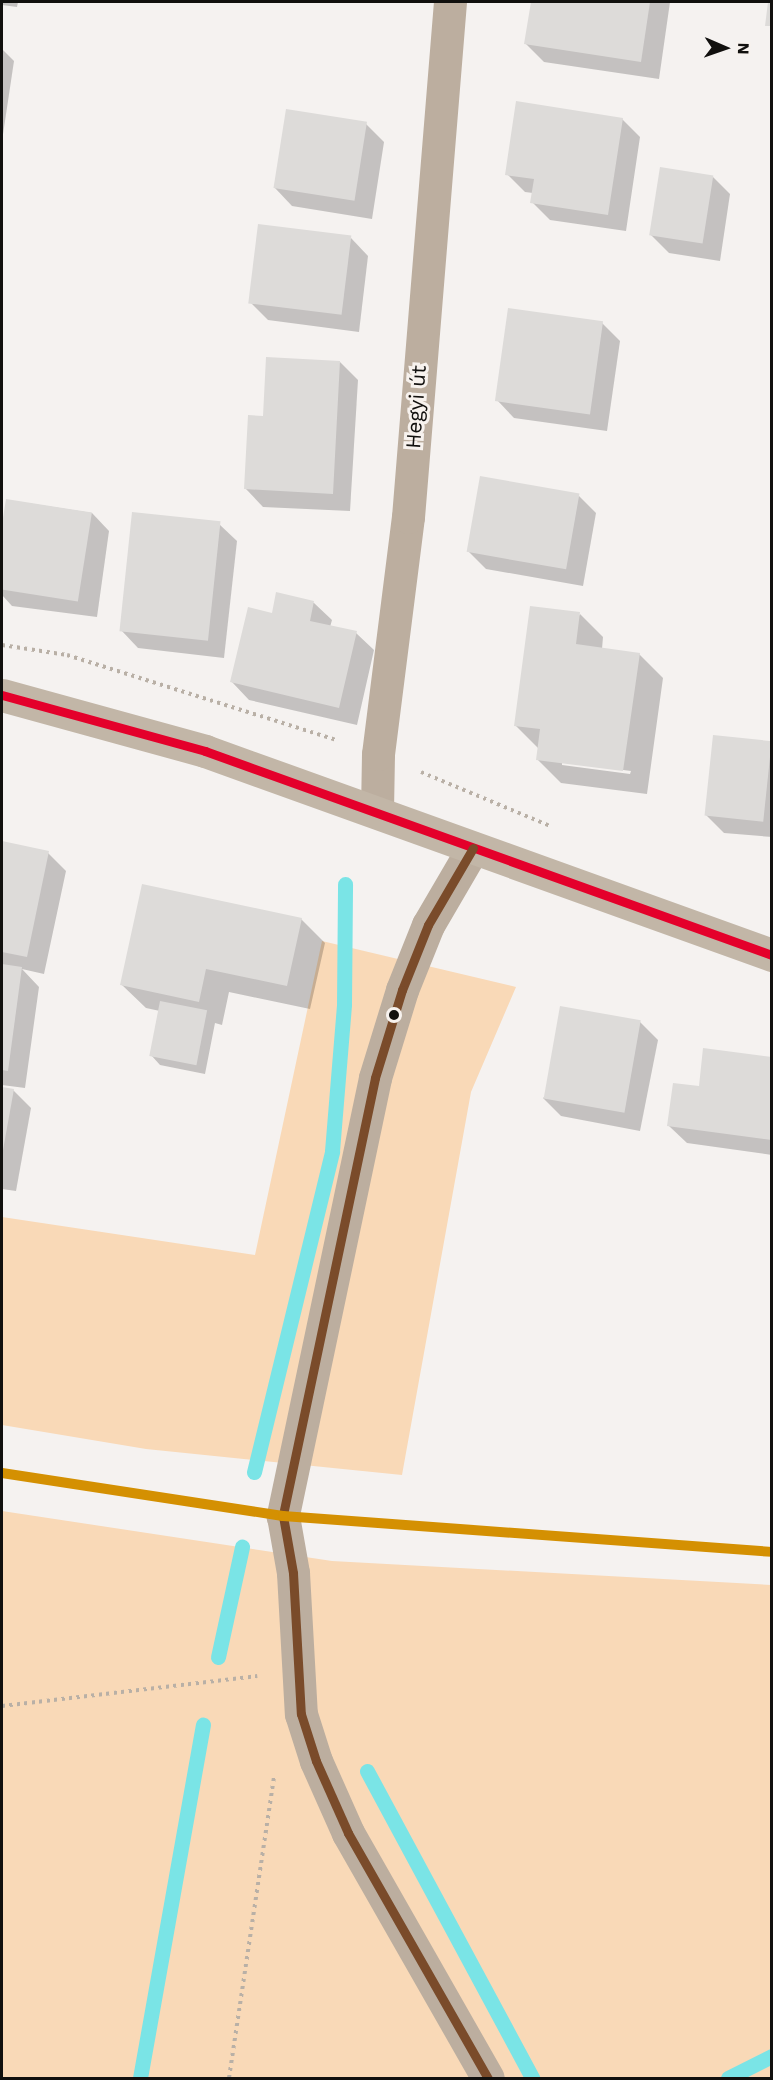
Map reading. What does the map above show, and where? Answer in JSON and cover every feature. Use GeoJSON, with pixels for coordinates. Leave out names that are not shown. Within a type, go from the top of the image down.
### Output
{"type":"FeatureCollection","features":[{"type":"Feature","properties":{"kind":"main road"},"geometry":{"type":"LineString","coordinates":[[2,695],[136,730],[377,811],[771,955]]}},
{"type":"Feature","properties":{"kind":"street","name":"Hegyi út"},"geometry":{"type":"LineString","coordinates":[[377,811],[378,754],[408,517],[450,2]]}},
{"type":"Feature","properties":{"kind":"street"},"geometry":{"type":"LineString","coordinates":[[473,848],[428,925],[402,990],[375,1078],[283,1516],[293,1572],[301,1714],[330,1796],[488,2079]]}},
{"type":"Feature","properties":{"kind":"path"},"geometry":{"type":"LineString","coordinates":[[2,1706],[298,1672]]}},
{"type":"Feature","properties":{"kind":"path"},"geometry":{"type":"LineString","coordinates":[[229,2079],[276,1766]]}},
{"type":"Feature","properties":{"kind":"shaded area"},"geometry":{"type":"Polygon","coordinates":[[[322,941],[516,987],[471,1092],[402,1475],[146,1449],[2,1425],[2,1217],[255,1255],[322,941]]]}},
{"type":"Feature","properties":{"kind":"shaded area"},"geometry":{"type":"Polygon","coordinates":[[[2,1511],[332,1561],[771,1585],[771,2078],[2,2078],[2,1511]]]}},
{"type":"Feature","properties":{"kind":"building"},"geometry":{"type":"Polygon","coordinates":[[[531,2],[650,2],[641,62],[524,44],[531,2]]]}},
{"type":"Feature","properties":{"kind":"building"},"geometry":{"type":"Polygon","coordinates":[[[768,2],[772,2],[772,26],[765,26],[768,2]]]}},
{"type":"Feature","properties":{"kind":"building"},"geometry":{"type":"Polygon","coordinates":[[[516,101],[623,118],[608,215],[530,203],[534,179],[505,175],[516,101]]]}},
{"type":"Feature","properties":{"kind":"building"},"geometry":{"type":"Polygon","coordinates":[[[286,109],[367,122],[354,201],[273,188],[286,109]]]}},
{"type":"Feature","properties":{"kind":"building"},"geometry":{"type":"Polygon","coordinates":[[[660,167],[713,175],[703,244],[649,235],[660,167]]]}},
{"type":"Feature","properties":{"kind":"building"},"geometry":{"type":"Polygon","coordinates":[[[258,224],[351,235],[342,315],[248,303],[258,224]]]}},
{"type":"Feature","properties":{"kind":"building"},"geometry":{"type":"Polygon","coordinates":[[[508,308],[603,321],[590,414],[495,401],[508,308]]]}},
{"type":"Feature","properties":{"kind":"building"},"geometry":{"type":"Polygon","coordinates":[[[266,357],[340,361],[333,494],[244,489],[248,415],[263,416],[266,357]]]}},
{"type":"Feature","properties":{"kind":"building"},"geometry":{"type":"Polygon","coordinates":[[[480,476],[579,494],[566,569],[467,552],[480,476]]]}},
{"type":"Feature","properties":{"kind":"building"},"geometry":{"type":"Polygon","coordinates":[[[6,499],[92,513],[78,602],[2,589],[2,524],[6,499]]]}},
{"type":"Feature","properties":{"kind":"building"},"geometry":{"type":"Polygon","coordinates":[[[132,512],[221,521],[208,641],[119,631],[132,512]]]}},
{"type":"Feature","properties":{"kind":"building"},"geometry":{"type":"Polygon","coordinates":[[[276,592],[314,601],[310,621],[357,631],[339,708],[230,682],[248,607],[272,613],[276,592]]]}},
{"type":"Feature","properties":{"kind":"building"},"geometry":{"type":"Polygon","coordinates":[[[530,606],[580,612],[576,644],[640,653],[623,771],[536,760],[540,729],[514,726],[530,606]]]}},
{"type":"Feature","properties":{"kind":"building"},"geometry":{"type":"Polygon","coordinates":[[[713,735],[772,741],[763,822],[705,816],[713,735]]]}},
{"type":"Feature","properties":{"kind":"building"},"geometry":{"type":"Polygon","coordinates":[[[2,841],[49,851],[27,957],[2,952],[2,841]]]}},
{"type":"Feature","properties":{"kind":"building"},"geometry":{"type":"Polygon","coordinates":[[[142,884],[302,918],[287,986],[206,969],[199,1002],[120,985],[142,884]]]}},
{"type":"Feature","properties":{"kind":"building"},"geometry":{"type":"Polygon","coordinates":[[[2,964],[22,967],[8,1071],[2,1070],[2,964]]]}},
{"type":"Feature","properties":{"kind":"building"},"geometry":{"type":"Polygon","coordinates":[[[160,1001],[207,1010],[196,1065],[149,1056],[160,1001]]]}},
{"type":"Feature","properties":{"kind":"building"},"geometry":{"type":"Polygon","coordinates":[[[560,1006],[641,1020],[624,1113],[544,1099],[560,1006]]]}},
{"type":"Feature","properties":{"kind":"building"},"geometry":{"type":"Polygon","coordinates":[[[703,1048],[772,1057],[772,1140],[667,1126],[673,1083],[699,1086],[703,1048]]]}},
{"type":"Feature","properties":{"kind":"building"},"geometry":{"type":"Polygon","coordinates":[[[2,1087],[14,1089],[3,1150],[2,1150],[2,1087]]]}},
{"type":"Feature","properties":{"kind":"waterway"},"geometry":{"type":"LineString","coordinates":[[254,1472],[332,1151],[344,1004],[345,884]]}},
{"type":"Feature","properties":{"kind":"waterway"},"geometry":{"type":"LineString","coordinates":[[218,1657],[242,1547]]}},
{"type":"Feature","properties":{"kind":"waterway"},"geometry":{"type":"LineString","coordinates":[[140,2078],[203,1725]]}},
{"type":"Feature","properties":{"kind":"waterway"},"geometry":{"type":"LineString","coordinates":[[367,1771],[532,2078]]}},
{"type":"Feature","properties":{"kind":"waterway"},"geometry":{"type":"LineString","coordinates":[[728,2078],[772,2056]]}},
{"type":"Feature","properties":{"kind":"transit line"},"geometry":{"type":"LineString","coordinates":[[2,695],[205,751],[772,955]]}},
{"type":"Feature","properties":{"kind":"transit line"},"geometry":{"type":"LineString","coordinates":[[473,848],[428,925],[402,990],[375,1078],[283,1516],[293,1573],[301,1714],[316,1761],[348,1833],[488,2078]]}},
{"type":"Feature","properties":{"kind":"transit line"},"geometry":{"type":"LineString","coordinates":[[2,1473],[283,1516],[772,1552]]}}]}
